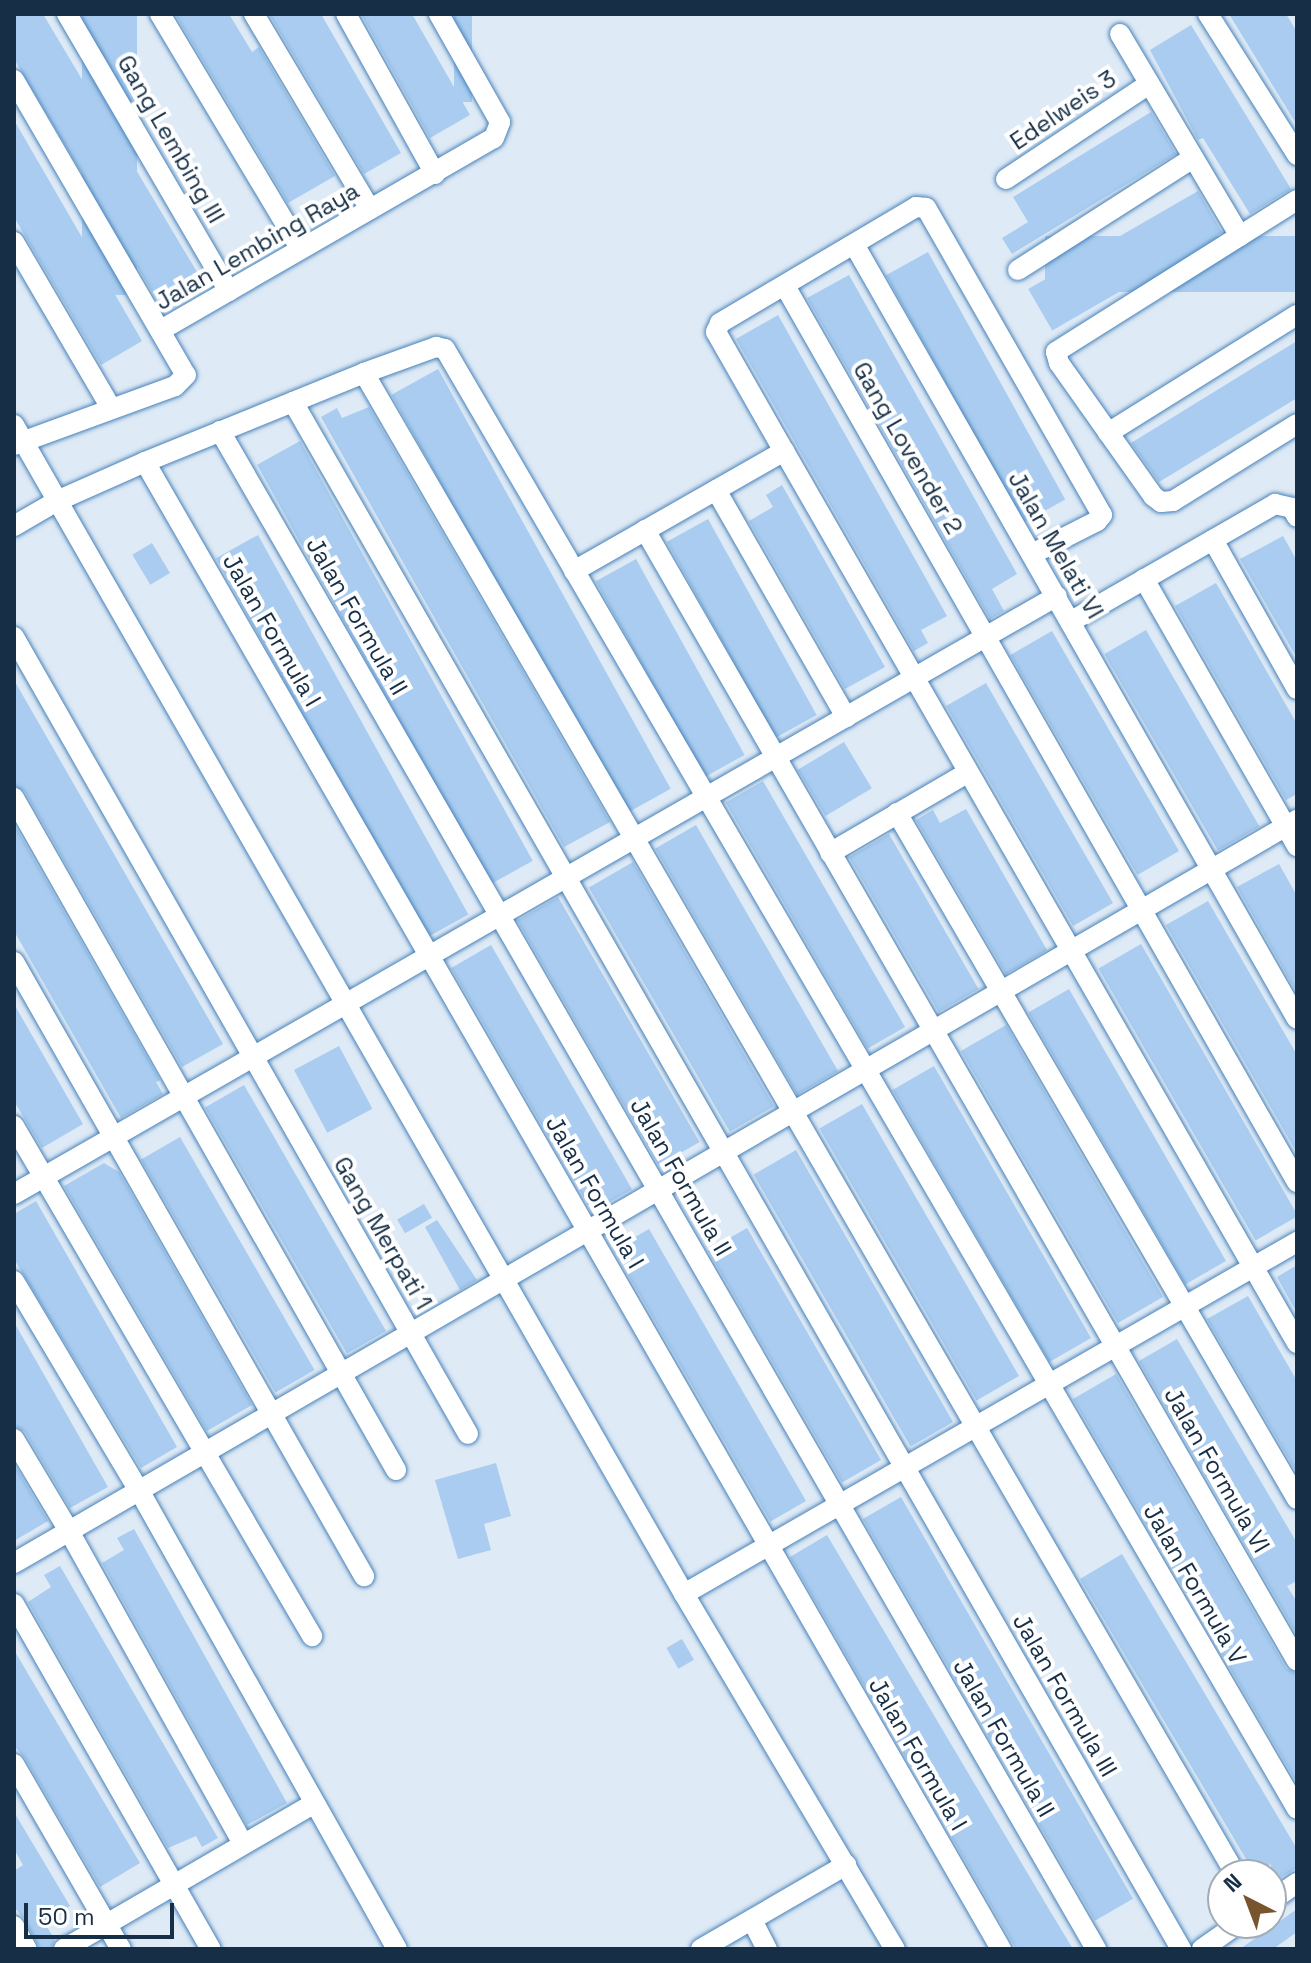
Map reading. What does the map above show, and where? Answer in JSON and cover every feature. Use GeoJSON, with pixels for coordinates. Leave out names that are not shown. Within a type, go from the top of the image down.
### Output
{"type":"FeatureCollection","features":[{"type":"Feature","properties":{"kind":"street","name":"Gang Lembing III"},"geometry":{"type":"LineString","coordinates":[[67,14],[229,291]]}},
{"type":"Feature","properties":{"kind":"street"},"geometry":{"type":"LineString","coordinates":[[160,14],[300,248]]}},
{"type":"Feature","properties":{"kind":"street"},"geometry":{"type":"LineString","coordinates":[[254,14],[370,209]]}},
{"type":"Feature","properties":{"kind":"street"},"geometry":{"type":"LineString","coordinates":[[346,14],[435,174]]}},
{"type":"Feature","properties":{"kind":"street","name":"Jalan Lembing Raya"},"geometry":{"type":"LineString","coordinates":[[21,443],[175,386],[185,379],[186,372],[161,330],[494,138],[499,132],[500,122],[439,14]]}},
{"type":"Feature","properties":{"kind":"street"},"geometry":{"type":"LineString","coordinates":[[1208,14],[1297,155]]}},
{"type":"Feature","properties":{"kind":"street"},"geometry":{"type":"LineString","coordinates":[[1120,34],[1240,236]]}},
{"type":"Feature","properties":{"kind":"street"},"geometry":{"type":"LineString","coordinates":[[14,80],[161,330]]}},
{"type":"Feature","properties":{"kind":"street","name":"Edelweis 3"},"geometry":{"type":"LineString","coordinates":[[1006,179],[1149,84]]}},
{"type":"Feature","properties":{"kind":"street"},"geometry":{"type":"LineString","coordinates":[[1018,270],[1193,158]]}},
{"type":"Feature","properties":{"kind":"street"},"geometry":{"type":"LineString","coordinates":[[1297,200],[1059,348],[1059,363],[1108,433],[1153,496],[1168,502],[1297,424]]}},
{"type":"Feature","properties":{"kind":"street"},"geometry":{"type":"LineString","coordinates":[[1032,554],[1097,521],[1102,515],[926,208],[916,207],[855,246],[720,323],[716,332],[1297,1343]]}},
{"type":"Feature","properties":{"kind":"street"},"geometry":{"type":"LineString","coordinates":[[14,242],[111,408]]}},
{"type":"Feature","properties":{"kind":"street","name":"Jalan Melati VI"},"geometry":{"type":"LineString","coordinates":[[855,246],[1297,1019]]}},
{"type":"Feature","properties":{"kind":"street","name":"Gang Lovender 2"},"geometry":{"type":"LineString","coordinates":[[785,286],[1297,1182]]}},
{"type":"Feature","properties":{"kind":"street"},"geometry":{"type":"LineString","coordinates":[[1108,433],[1297,315]]}},
{"type":"Feature","properties":{"kind":"street","name":"Jalan Formula V"},"geometry":{"type":"LineString","coordinates":[[364,373],[436,347],[445,349],[1297,1809]]}},
{"type":"Feature","properties":{"kind":"street"},"geometry":{"type":"LineString","coordinates":[[14,526],[53,493],[145,462],[364,373],[1227,1859]]}},
{"type":"Feature","properties":{"kind":"street","name":"Jalan Formula III"},"geometry":{"type":"LineString","coordinates":[[293,402],[1181,1949]]}},
{"type":"Feature","properties":{"kind":"street","name":"Jalan Formula II"},"geometry":{"type":"LineString","coordinates":[[220,431],[1096,1949]]}},
{"type":"Feature","properties":{"kind":"street"},"geometry":{"type":"LineString","coordinates":[[21,443],[53,493],[684,1594],[895,1949]]}},
{"type":"Feature","properties":{"kind":"street"},"geometry":{"type":"LineString","coordinates":[[574,571],[784,451]]}},
{"type":"Feature","properties":{"kind":"street","name":"Jalan Formula I"},"geometry":{"type":"LineString","coordinates":[[145,462],[1001,1949]]}},
{"type":"Feature","properties":{"kind":"street"},"geometry":{"type":"LineString","coordinates":[[716,490],[846,717]]}},
{"type":"Feature","properties":{"kind":"street"},"geometry":{"type":"LineString","coordinates":[[1070,622],[1275,504],[1292,508],[1297,517]]}},
{"type":"Feature","properties":{"kind":"street","name":"Jalan Formula VI"},"geometry":{"type":"LineString","coordinates":[[645,530],[1297,1661]]}},
{"type":"Feature","properties":{"kind":"street"},"geometry":{"type":"LineString","coordinates":[[1213,540],[1297,689]]}},
{"type":"Feature","properties":{"kind":"street"},"geometry":{"type":"LineString","coordinates":[[1144,579],[1291,824],[1297,846]]}},
{"type":"Feature","properties":{"kind":"street"},"geometry":{"type":"LineString","coordinates":[[14,1194],[1057,596]]}},
{"type":"Feature","properties":{"kind":"street","name":"Gang Merpati 1"},"geometry":{"type":"LineString","coordinates":[[14,637],[468,1434]]}},
{"type":"Feature","properties":{"kind":"street"},"geometry":{"type":"LineString","coordinates":[[830,853],[967,773]]}},
{"type":"Feature","properties":{"kind":"street"},"geometry":{"type":"LineString","coordinates":[[14,798],[396,1470]]}},
{"type":"Feature","properties":{"kind":"street"},"geometry":{"type":"LineString","coordinates":[[897,813],[1297,1499]]}},
{"type":"Feature","properties":{"kind":"street"},"geometry":{"type":"LineString","coordinates":[[14,1563],[1291,824]]}},
{"type":"Feature","properties":{"kind":"street"},"geometry":{"type":"LineString","coordinates":[[14,962],[364,1576]]}},
{"type":"Feature","properties":{"kind":"street"},"geometry":{"type":"LineString","coordinates":[[14,1126],[312,1636]]}},
{"type":"Feature","properties":{"kind":"street"},"geometry":{"type":"LineString","coordinates":[[684,1594],[1297,1242]]}},
{"type":"Feature","properties":{"kind":"street"},"geometry":{"type":"LineString","coordinates":[[14,1281],[140,1492],[397,1949]]}},
{"type":"Feature","properties":{"kind":"street"},"geometry":{"type":"LineString","coordinates":[[14,1439],[69,1531],[243,1844]]}},
{"type":"Feature","properties":{"kind":"street"},"geometry":{"type":"LineString","coordinates":[[14,1604],[211,1949]]}},
{"type":"Feature","properties":{"kind":"street"},"geometry":{"type":"LineString","coordinates":[[14,1764],[121,1949]]}},
{"type":"Feature","properties":{"kind":"street"},"geometry":{"type":"LineString","coordinates":[[64,1949],[313,1804]]}},
{"type":"Feature","properties":{"kind":"street"},"geometry":{"type":"LineString","coordinates":[[701,1949],[846,1865]]}},
{"type":"Feature","properties":{"kind":"street"},"geometry":{"type":"LineString","coordinates":[[752,1920],[767,1949]]}},
{"type":"Feature","properties":{"kind":"street"},"geometry":{"type":"LineString","coordinates":[[14,1926],[27,1949]]}},
{"type":"Feature","properties":{"kind":"building"},"geometry":{"type":"Polygon","coordinates":[[[14,14],[43,14],[197,272],[171,287],[179,301],[163,310],[14,59],[14,14]]]}},
{"type":"Feature","properties":{"kind":"building"},"geometry":{"type":"Polygon","coordinates":[[[82,14],[137,14],[137,295],[82,295],[82,14]]]}},
{"type":"Feature","properties":{"kind":"building"},"geometry":{"type":"Polygon","coordinates":[[[175,14],[229,14],[252,52],[259,47],[335,176],[288,203],[175,14]]]}},
{"type":"Feature","properties":{"kind":"building"},"geometry":{"type":"Polygon","coordinates":[[[269,14],[321,14],[401,153],[364,174],[269,14]]]}},
{"type":"Feature","properties":{"kind":"building"},"geometry":{"type":"Polygon","coordinates":[[[361,14],[412,14],[470,115],[430,138],[361,14]]]}},
{"type":"Feature","properties":{"kind":"building"},"geometry":{"type":"Polygon","coordinates":[[[454,14],[472,14],[472,102],[454,102],[454,14]]]}},
{"type":"Feature","properties":{"kind":"building"},"geometry":{"type":"Polygon","coordinates":[[[1229,14],[1286,14],[1297,32],[1297,125],[1229,14]]]}},
{"type":"Feature","properties":{"kind":"building"},"geometry":{"type":"Polygon","coordinates":[[[1191,25],[1291,189],[1250,214],[1203,138],[1198,140],[1150,50],[1191,25]]]}},
{"type":"Feature","properties":{"kind":"building"},"geometry":{"type":"Polygon","coordinates":[[[1151,112],[1176,154],[1012,254],[1002,238],[1028,222],[1013,197],[1151,112]]]}},
{"type":"Feature","properties":{"kind":"building"},"geometry":{"type":"Polygon","coordinates":[[[14,120],[142,341],[101,365],[14,217],[14,120]]]}},
{"type":"Feature","properties":{"kind":"building"},"geometry":{"type":"Polygon","coordinates":[[[1198,191],[1222,233],[1052,331],[1028,289],[1198,191]]]}},
{"type":"Feature","properties":{"kind":"building"},"geometry":{"type":"Polygon","coordinates":[[[1045,236],[1297,236],[1297,292],[1045,292],[1045,236]]]}},
{"type":"Feature","properties":{"kind":"building"},"geometry":{"type":"Polygon","coordinates":[[[928,252],[1065,500],[1023,523],[886,275],[928,252]]]}},
{"type":"Feature","properties":{"kind":"building"},"geometry":{"type":"Polygon","coordinates":[[[849,275],[1017,574],[992,589],[1004,611],[990,619],[807,298],[849,275]]]}},
{"type":"Feature","properties":{"kind":"building"},"geometry":{"type":"Polygon","coordinates":[[[778,315],[947,616],[921,630],[928,643],[914,651],[736,339],[778,315]]]}},
{"type":"Feature","properties":{"kind":"building"},"geometry":{"type":"Polygon","coordinates":[[[1297,341],[1297,398],[1159,482],[1131,443],[1297,341]]]}},
{"type":"Feature","properties":{"kind":"building"},"geometry":{"type":"Polygon","coordinates":[[[438,369],[671,789],[624,815],[392,395],[438,369]]]}},
{"type":"Feature","properties":{"kind":"building"},"geometry":{"type":"Polygon","coordinates":[[[369,407],[610,822],[564,847],[321,417],[337,408],[342,418],[369,407]]]}},
{"type":"Feature","properties":{"kind":"building"},"geometry":{"type":"Polygon","coordinates":[[[300,441],[533,861],[490,885],[257,465],[300,441]]]}},
{"type":"Feature","properties":{"kind":"building"},"geometry":{"type":"Polygon","coordinates":[[[782,485],[885,667],[845,689],[749,521],[773,507],[766,495],[782,485]]]}},
{"type":"Feature","properties":{"kind":"building"},"geometry":{"type":"Polygon","coordinates":[[[708,519],[817,715],[775,738],[667,542],[708,519]]]}},
{"type":"Feature","properties":{"kind":"building"},"geometry":{"type":"Polygon","coordinates":[[[258,535],[468,915],[426,938],[216,558],[258,535]]]}},
{"type":"Feature","properties":{"kind":"building"},"geometry":{"type":"Polygon","coordinates":[[[1283,536],[1297,561],[1297,658],[1240,559],[1283,536]]]}},
{"type":"Feature","properties":{"kind":"building"},"geometry":{"type":"Polygon","coordinates":[[[152,543],[170,573],[150,585],[132,555],[152,543]]]}},
{"type":"Feature","properties":{"kind":"building"},"geometry":{"type":"Polygon","coordinates":[[[636,559],[745,755],[704,777],[596,581],[636,559]]]}},
{"type":"Feature","properties":{"kind":"building"},"geometry":{"type":"Polygon","coordinates":[[[1216,583],[1297,724],[1297,794],[1286,800],[1175,606],[1216,583]]]}},
{"type":"Feature","properties":{"kind":"building"},"geometry":{"type":"Polygon","coordinates":[[[1146,630],[1260,827],[1218,851],[1104,654],[1146,630]]]}},
{"type":"Feature","properties":{"kind":"building"},"geometry":{"type":"Polygon","coordinates":[[[1052,631],[1179,851],[1137,875],[1010,655],[1052,631]]]}},
{"type":"Feature","properties":{"kind":"building"},"geometry":{"type":"Polygon","coordinates":[[[14,680],[223,1044],[182,1067],[25,792],[14,785],[14,680]]]}},
{"type":"Feature","properties":{"kind":"building"},"geometry":{"type":"Polygon","coordinates":[[[986,683],[1113,903],[1073,926],[946,706],[986,683]]]}},
{"type":"Feature","properties":{"kind":"building"},"geometry":{"type":"Polygon","coordinates":[[[844,742],[872,788],[826,816],[798,770],[844,742]]]}},
{"type":"Feature","properties":{"kind":"building"},"geometry":{"type":"Polygon","coordinates":[[[763,781],[905,1027],[868,1048],[726,802],[763,781]]]}},
{"type":"Feature","properties":{"kind":"building"},"geometry":{"type":"Polygon","coordinates":[[[966,809],[1047,950],[1006,974],[916,820],[933,810],[940,823],[966,809]]]}},
{"type":"Feature","properties":{"kind":"building"},"geometry":{"type":"Polygon","coordinates":[[[14,824],[160,1080],[156,1082],[163,1094],[121,1118],[14,931],[14,824]]]}},
{"type":"Feature","properties":{"kind":"building"},"geometry":{"type":"Polygon","coordinates":[[[696,825],[838,1071],[797,1094],[655,848],[696,825]]]}},
{"type":"Feature","properties":{"kind":"building"},"geometry":{"type":"Polygon","coordinates":[[[889,834],[979,989],[939,1012],[849,857],[889,834]]]}},
{"type":"Feature","properties":{"kind":"building"},"geometry":{"type":"Polygon","coordinates":[[[633,862],[774,1106],[730,1132],[589,888],[633,862]]]}},
{"type":"Feature","properties":{"kind":"building"},"geometry":{"type":"Polygon","coordinates":[[[1279,864],[1297,896],[1297,993],[1237,887],[1279,864]]]}},
{"type":"Feature","properties":{"kind":"building"},"geometry":{"type":"Polygon","coordinates":[[[558,897],[700,1142],[659,1166],[517,920],[558,897]]]}},
{"type":"Feature","properties":{"kind":"building"},"geometry":{"type":"Polygon","coordinates":[[[1208,901],[1297,1055],[1297,1153],[1166,925],[1208,901]]]}},
{"type":"Feature","properties":{"kind":"building"},"geometry":{"type":"Polygon","coordinates":[[[1141,944],[1297,1214],[1256,1240],[1099,968],[1141,944]]]}},
{"type":"Feature","properties":{"kind":"building"},"geometry":{"type":"Polygon","coordinates":[[[491,945],[632,1189],[592,1212],[451,968],[491,945]]]}},
{"type":"Feature","properties":{"kind":"building"},"geometry":{"type":"Polygon","coordinates":[[[1069,989],[1226,1261],[1185,1284],[1028,1012],[1069,989]]]}},
{"type":"Feature","properties":{"kind":"building"},"geometry":{"type":"Polygon","coordinates":[[[14,1004],[83,1124],[42,1148],[14,1101],[14,1004]]]}},
{"type":"Feature","properties":{"kind":"building"},"geometry":{"type":"Polygon","coordinates":[[[1006,1025],[1163,1297],[1118,1323],[961,1051],[1006,1025]]]}},
{"type":"Feature","properties":{"kind":"building"},"geometry":{"type":"Polygon","coordinates":[[[339,1046],[372,1109],[327,1133],[294,1070],[339,1046]]]}},
{"type":"Feature","properties":{"kind":"building"},"geometry":{"type":"Polygon","coordinates":[[[934,1066],[1091,1338],[1049,1362],[892,1090],[934,1066]]]}},
{"type":"Feature","properties":{"kind":"building"},"geometry":{"type":"Polygon","coordinates":[[[244,1085],[386,1331],[347,1353],[205,1108],[244,1085]]]}},
{"type":"Feature","properties":{"kind":"building"},"geometry":{"type":"Polygon","coordinates":[[[862,1104],[1019,1376],[977,1400],[820,1128],[862,1104]]]}},
{"type":"Feature","properties":{"kind":"building"},"geometry":{"type":"Polygon","coordinates":[[[180,1137],[314,1370],[276,1392],[141,1160],[180,1137]]]}},
{"type":"Feature","properties":{"kind":"building"},"geometry":{"type":"Polygon","coordinates":[[[796,1150],[953,1422],[911,1446],[754,1174],[796,1150]]]}},
{"type":"Feature","properties":{"kind":"building"},"geometry":{"type":"Polygon","coordinates":[[[104,1163],[119,1172],[252,1405],[207,1431],[64,1186],[104,1163]]]}},
{"type":"Feature","properties":{"kind":"building"},"geometry":{"type":"Polygon","coordinates":[[[36,1201],[177,1447],[141,1468],[14,1259],[14,1214],[36,1201]]]}},
{"type":"Feature","properties":{"kind":"building"},"geometry":{"type":"Polygon","coordinates":[[[424,1204],[432,1218],[405,1233],[397,1220],[424,1204]]]}},
{"type":"Feature","properties":{"kind":"building"},"geometry":{"type":"Polygon","coordinates":[[[437,1220],[477,1280],[460,1290],[425,1227],[437,1220]]]}},
{"type":"Feature","properties":{"kind":"building"},"geometry":{"type":"Polygon","coordinates":[[[747,1228],[881,1460],[842,1483],[708,1250],[747,1228]]]}},
{"type":"Feature","properties":{"kind":"building"},"geometry":{"type":"Polygon","coordinates":[[[649,1229],[806,1501],[770,1521],[613,1250],[649,1229]]]}},
{"type":"Feature","properties":{"kind":"building"},"geometry":{"type":"Polygon","coordinates":[[[1297,1265],[1297,1313],[1277,1277],[1297,1265]]]}},
{"type":"Feature","properties":{"kind":"building"},"geometry":{"type":"Polygon","coordinates":[[[1248,1296],[1297,1381],[1297,1473],[1207,1319],[1248,1296]]]}},
{"type":"Feature","properties":{"kind":"building"},"geometry":{"type":"Polygon","coordinates":[[[14,1322],[108,1487],[70,1508],[25,1432],[14,1426],[14,1322]]]}},
{"type":"Feature","properties":{"kind":"building"},"geometry":{"type":"Polygon","coordinates":[[[1177,1339],[1297,1543],[1297,1581],[1287,1586],[1297,1602],[1297,1635],[1139,1361],[1177,1339]]]}},
{"type":"Feature","properties":{"kind":"building"},"geometry":{"type":"Polygon","coordinates":[[[1116,1374],[1286,1668],[1297,1674],[1297,1783],[1073,1399],[1116,1374]]]}},
{"type":"Feature","properties":{"kind":"building"},"geometry":{"type":"Polygon","coordinates":[[[496,1463],[511,1516],[484,1524],[491,1550],[458,1559],[435,1480],[496,1463]]]}},
{"type":"Feature","properties":{"kind":"building"},"geometry":{"type":"Polygon","coordinates":[[[14,1464],[48,1521],[14,1541],[14,1464]]]}},
{"type":"Feature","properties":{"kind":"building"},"geometry":{"type":"Polygon","coordinates":[[[901,1497],[1133,1899],[1095,1921],[863,1519],[901,1497]]]}},
{"type":"Feature","properties":{"kind":"building"},"geometry":{"type":"Polygon","coordinates":[[[134,1529],[287,1803],[247,1825],[102,1563],[124,1550],[117,1538],[134,1529]]]}},
{"type":"Feature","properties":{"kind":"building"},"geometry":{"type":"Polygon","coordinates":[[[827,1535],[1073,1949],[1016,1949],[790,1557],[827,1535]]]}},
{"type":"Feature","properties":{"kind":"building"},"geometry":{"type":"Polygon","coordinates":[[[1122,1554],[1297,1849],[1297,1868],[1287,1874],[1287,1859],[1246,1859],[1080,1579],[1122,1554]]]}},
{"type":"Feature","properties":{"kind":"building"},"geometry":{"type":"Polygon","coordinates":[[[60,1566],[218,1838],[202,1847],[196,1836],[168,1848],[28,1602],[51,1587],[44,1575],[60,1566]]]}},
{"type":"Feature","properties":{"kind":"building"},"geometry":{"type":"Polygon","coordinates":[[[682,1639],[694,1660],[678,1669],[666,1648],[682,1639]]]}},
{"type":"Feature","properties":{"kind":"building"},"geometry":{"type":"Polygon","coordinates":[[[14,1650],[140,1863],[100,1887],[25,1758],[14,1746],[14,1650]]]}},
{"type":"Feature","properties":{"kind":"building"},"geometry":{"type":"Polygon","coordinates":[[[14,1812],[70,1906],[44,1922],[55,1940],[51,1949],[40,1949],[25,1920],[14,1907],[14,1871],[23,1865],[14,1849],[14,1812]]]}},
{"type":"Feature","properties":{"kind":"building"},"geometry":{"type":"Polygon","coordinates":[[[1297,1909],[1297,1932],[1273,1949],[1240,1949],[1254,1939],[1287,1939],[1287,1916],[1297,1909]]]}}]}
